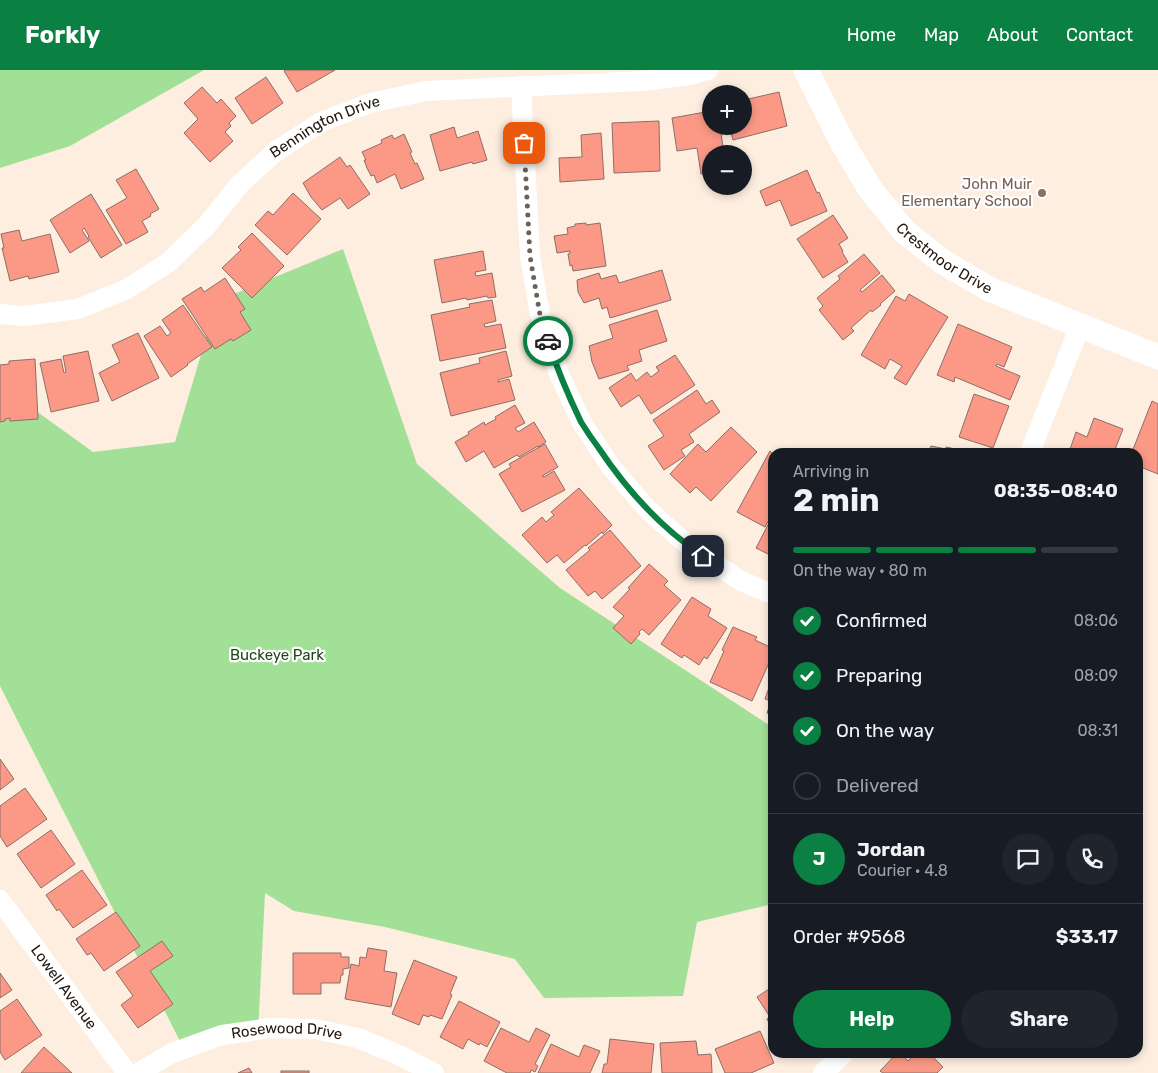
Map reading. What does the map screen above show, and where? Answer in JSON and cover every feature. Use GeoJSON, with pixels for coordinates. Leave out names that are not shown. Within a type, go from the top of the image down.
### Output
{"type":"FeatureCollection","features":[{"type":"Feature","properties":{"kind":"street","name":"Bennington Drive"},"geometry":{"type":"LineString","coordinates":[[0,314],[24,316],[78,309],[127,290],[169,262],[207,225],[239,185],[275,152],[321,122],[370,103],[426,91],[642,81],[691,75],[708,70]]}},
{"type":"Feature","properties":{"kind":"street","name":"Crestmoor Drive"},"geometry":{"type":"LineString","coordinates":[[806,70],[842,142],[870,189],[904,230],[943,262],[989,290],[1158,357]]}},
{"type":"Feature","properties":{"kind":"street"},"geometry":{"type":"LineString","coordinates":[[521,86],[530,256],[540,315],[558,372],[582,423],[611,467],[648,510],[690,547],[742,581],[768,592]]}},
{"type":"Feature","properties":{"kind":"street"},"geometry":{"type":"LineString","coordinates":[[1032,448],[1080,326]]}},
{"type":"Feature","properties":{"kind":"street","name":"Lowell Avenue"},"geometry":{"type":"LineString","coordinates":[[0,900],[127,1073]]}},
{"type":"Feature","properties":{"kind":"street","name":"Rosewood Drive"},"geometry":{"type":"LineString","coordinates":[[138,1073],[172,1053],[222,1035],[270,1028],[315,1029],[358,1038],[401,1056],[434,1073]]}},
{"type":"Feature","properties":{"kind":"street"},"geometry":{"type":"LineString","coordinates":[[823,1073],[839,1058]]}},
{"type":"Feature","properties":{"kind":"green space"},"geometry":{"type":"Polygon","coordinates":[[[0,70],[204,70],[70,146],[0,168],[0,70]]]}},
{"type":"Feature","properties":{"kind":"green space","name":"Buckeye Park"},"geometry":{"type":"Polygon","coordinates":[[[343,249],[417,464],[560,588],[768,724],[768,905],[697,922],[683,996],[544,998],[515,959],[385,927],[294,911],[265,893],[258,1032],[185,1051],[0,686],[0,385],[93,452],[175,442],[217,301],[343,249]]]}},
{"type":"Feature","properties":{"kind":"building"},"geometry":{"type":"Polygon","coordinates":[[[335,70],[297,92],[284,71],[335,70]]]}},
{"type":"Feature","properties":{"kind":"building"},"geometry":{"type":"Polygon","coordinates":[[[266,77],[283,103],[252,124],[235,98],[266,77]]]}},
{"type":"Feature","properties":{"kind":"building"},"geometry":{"type":"Polygon","coordinates":[[[202,87],[217,103],[221,99],[236,116],[229,123],[231,126],[225,132],[233,141],[210,162],[184,133],[198,119],[184,103],[202,87]]]}},
{"type":"Feature","properties":{"kind":"building"},"geometry":{"type":"Polygon","coordinates":[[[779,92],[787,126],[733,140],[732,135],[752,135],[752,98],[779,92]]]}},
{"type":"Feature","properties":{"kind":"building"},"geometry":{"type":"Polygon","coordinates":[[[702,113],[702,135],[721,135],[723,145],[702,145],[702,174],[697,148],[677,151],[672,118],[702,113]]]}},
{"type":"Feature","properties":{"kind":"building"},"geometry":{"type":"Polygon","coordinates":[[[659,121],[660,171],[614,173],[612,123],[659,121]]]}},
{"type":"Feature","properties":{"kind":"building"},"geometry":{"type":"Polygon","coordinates":[[[454,127],[457,138],[478,131],[487,160],[440,171],[430,135],[454,127]]]}},
{"type":"Feature","properties":{"kind":"building"},"geometry":{"type":"Polygon","coordinates":[[[601,133],[604,179],[560,182],[559,158],[582,157],[581,135],[601,133]]]}},
{"type":"Feature","properties":{"kind":"building"},"geometry":{"type":"Polygon","coordinates":[[[404,134],[412,152],[410,153],[424,179],[401,189],[395,174],[377,183],[374,175],[371,176],[367,168],[362,152],[382,143],[381,140],[392,135],[394,139],[404,134]]]}},
{"type":"Feature","properties":{"kind":"building"},"geometry":{"type":"Polygon","coordinates":[[[340,157],[347,167],[350,165],[370,194],[348,209],[340,198],[322,210],[311,197],[303,183],[340,157]]]}},
{"type":"Feature","properties":{"kind":"building"},"geometry":{"type":"Polygon","coordinates":[[[136,169],[159,209],[142,221],[148,232],[126,244],[106,210],[127,198],[116,180],[136,169]]]}},
{"type":"Feature","properties":{"kind":"building"},"geometry":{"type":"Polygon","coordinates":[[[807,170],[827,211],[791,226],[780,200],[766,206],[760,191],[807,170]]]}},
{"type":"Feature","properties":{"kind":"building"},"geometry":{"type":"Polygon","coordinates":[[[293,193],[321,219],[287,255],[255,225],[268,211],[273,215],[293,193]]]}},
{"type":"Feature","properties":{"kind":"building"},"geometry":{"type":"Polygon","coordinates":[[[91,194],[122,245],[101,258],[84,228],[82,230],[89,241],[70,253],[50,220],[91,194]]]}},
{"type":"Feature","properties":{"kind":"building"},"geometry":{"type":"Polygon","coordinates":[[[833,215],[848,238],[839,244],[848,262],[823,278],[797,239],[833,215]]]}},
{"type":"Feature","properties":{"kind":"building"},"geometry":{"type":"Polygon","coordinates":[[[586,223],[586,225],[600,223],[606,266],[573,271],[568,254],[570,251],[557,253],[554,236],[568,234],[567,228],[575,226],[575,224],[586,223]]]}},
{"type":"Feature","properties":{"kind":"building"},"geometry":{"type":"Polygon","coordinates":[[[19,230],[22,241],[50,234],[59,272],[29,279],[28,276],[10,281],[2,248],[4,248],[1,234],[19,230]]]}},
{"type":"Feature","properties":{"kind":"building"},"geometry":{"type":"Polygon","coordinates":[[[252,233],[284,266],[252,298],[222,268],[241,250],[238,247],[252,233]]]}},
{"type":"Feature","properties":{"kind":"building"},"geometry":{"type":"Polygon","coordinates":[[[483,251],[486,270],[475,272],[476,276],[492,273],[496,297],[488,298],[487,296],[467,300],[466,298],[442,303],[434,260],[483,251]]]}},
{"type":"Feature","properties":{"kind":"building"},"geometry":{"type":"Polygon","coordinates":[[[864,254],[880,273],[860,290],[862,292],[882,275],[895,291],[881,305],[872,312],[871,310],[851,328],[854,331],[843,340],[819,310],[823,306],[817,298],[840,279],[838,276],[864,254]]]}},
{"type":"Feature","properties":{"kind":"building"},"geometry":{"type":"Polygon","coordinates":[[[662,270],[671,300],[610,318],[607,307],[602,309],[599,298],[584,303],[578,292],[577,280],[599,273],[601,279],[616,275],[619,283],[662,270]]]}},
{"type":"Feature","properties":{"kind":"building"},"geometry":{"type":"Polygon","coordinates":[[[225,278],[245,309],[240,312],[251,330],[215,349],[182,299],[201,287],[204,292],[225,278]]]}},
{"type":"Feature","properties":{"kind":"building"},"geometry":{"type":"Polygon","coordinates":[[[909,294],[948,317],[906,385],[894,378],[902,366],[890,359],[885,369],[861,355],[896,296],[905,301],[909,294]]]}},
{"type":"Feature","properties":{"kind":"building"},"geometry":{"type":"Polygon","coordinates":[[[492,300],[496,321],[484,324],[485,327],[501,324],[506,348],[440,361],[431,315],[470,307],[469,304],[492,300]]]}},
{"type":"Feature","properties":{"kind":"building"},"geometry":{"type":"Polygon","coordinates":[[[183,305],[212,347],[171,377],[144,336],[160,326],[167,336],[171,333],[162,320],[183,305]]]}},
{"type":"Feature","properties":{"kind":"building"},"geometry":{"type":"Polygon","coordinates":[[[657,310],[667,341],[639,350],[642,361],[627,366],[629,370],[599,379],[592,362],[589,346],[613,338],[609,325],[657,310]]]}},
{"type":"Feature","properties":{"kind":"building"},"geometry":{"type":"Polygon","coordinates":[[[958,324],[1012,347],[1004,367],[997,364],[996,366],[1020,376],[1010,400],[955,377],[954,382],[937,375],[958,324]]]}},
{"type":"Feature","properties":{"kind":"building"},"geometry":{"type":"Polygon","coordinates":[[[138,333],[159,378],[112,401],[99,373],[120,362],[112,345],[138,333]]]}},
{"type":"Feature","properties":{"kind":"building"},"geometry":{"type":"Polygon","coordinates":[[[88,351],[99,401],[51,412],[40,363],[61,359],[64,373],[66,372],[63,356],[88,351]]]}},
{"type":"Feature","properties":{"kind":"building"},"geometry":{"type":"Polygon","coordinates":[[[506,351],[512,376],[498,380],[498,382],[509,379],[515,400],[451,416],[440,373],[480,363],[479,358],[506,351]]]}},
{"type":"Feature","properties":{"kind":"building"},"geometry":{"type":"Polygon","coordinates":[[[675,355],[695,385],[651,414],[639,395],[621,407],[609,388],[631,373],[636,381],[647,372],[651,377],[659,371],[656,367],[675,355]]]}},
{"type":"Feature","properties":{"kind":"building"},"geometry":{"type":"Polygon","coordinates":[[[35,359],[38,419],[10,421],[10,418],[0,422],[0,365],[9,364],[9,361],[35,359]]]}},
{"type":"Feature","properties":{"kind":"building"},"geometry":{"type":"Polygon","coordinates":[[[697,390],[706,404],[712,400],[720,412],[689,434],[694,442],[681,450],[685,456],[664,470],[648,446],[664,436],[653,420],[697,390]]]}},
{"type":"Feature","properties":{"kind":"building"},"geometry":{"type":"Polygon","coordinates":[[[974,394],[1009,406],[993,448],[959,437],[974,394]]]}},
{"type":"Feature","properties":{"kind":"building"},"geometry":{"type":"Polygon","coordinates":[[[1152,401],[1158,404],[1158,474],[1143,468],[1143,448],[1134,448],[1152,401]]]}},
{"type":"Feature","properties":{"kind":"building"},"geometry":{"type":"Polygon","coordinates":[[[515,405],[525,423],[515,428],[518,432],[534,422],[546,442],[494,468],[484,451],[466,462],[455,442],[484,422],[485,425],[496,419],[495,417],[515,405]]]}},
{"type":"Feature","properties":{"kind":"building"},"geometry":{"type":"Polygon","coordinates":[[[1094,418],[1123,429],[1116,448],[1070,448],[1076,432],[1087,437],[1094,418]]]}},
{"type":"Feature","properties":{"kind":"building"},"geometry":{"type":"Polygon","coordinates":[[[731,427],[757,452],[711,501],[696,487],[690,493],[670,474],[698,444],[706,452],[731,427]]]}},
{"type":"Feature","properties":{"kind":"building"},"geometry":{"type":"Polygon","coordinates":[[[545,444],[558,467],[542,476],[544,477],[554,471],[565,490],[522,512],[499,474],[511,467],[509,464],[545,444]]]}},
{"type":"Feature","properties":{"kind":"building"},"geometry":{"type":"Polygon","coordinates":[[[768,455],[768,521],[765,527],[737,512],[768,455]]]}},
{"type":"Feature","properties":{"kind":"building"},"geometry":{"type":"Polygon","coordinates":[[[579,488],[612,525],[564,563],[557,555],[547,563],[522,535],[542,517],[546,522],[554,515],[551,512],[579,488]]]}},
{"type":"Feature","properties":{"kind":"building"},"geometry":{"type":"Polygon","coordinates":[[[768,525],[768,554],[756,548],[768,525]]]}},
{"type":"Feature","properties":{"kind":"building"},"geometry":{"type":"Polygon","coordinates":[[[610,530],[641,566],[602,599],[595,591],[588,596],[566,570],[610,530]]]}},
{"type":"Feature","properties":{"kind":"building"},"geometry":{"type":"Polygon","coordinates":[[[649,564],[668,581],[664,585],[681,600],[649,635],[642,629],[631,644],[613,628],[624,616],[613,607],[649,564]]]}},
{"type":"Feature","properties":{"kind":"building"},"geometry":{"type":"Polygon","coordinates":[[[692,597],[711,609],[708,616],[727,628],[707,659],[704,657],[699,665],[684,655],[682,658],[661,644],[692,597]]]}},
{"type":"Feature","properties":{"kind":"building"},"geometry":{"type":"Polygon","coordinates":[[[733,627],[757,637],[755,640],[768,646],[768,665],[752,701],[710,682],[724,651],[722,650],[733,627]]]}},
{"type":"Feature","properties":{"kind":"building"},"geometry":{"type":"Polygon","coordinates":[[[0,759],[14,779],[0,790],[0,759]]]}},
{"type":"Feature","properties":{"kind":"building"},"geometry":{"type":"Polygon","coordinates":[[[25,788],[47,819],[7,847],[0,836],[0,806],[25,788]]]}},
{"type":"Feature","properties":{"kind":"building"},"geometry":{"type":"Polygon","coordinates":[[[51,830],[75,864],[41,888],[17,854],[51,830]]]}},
{"type":"Feature","properties":{"kind":"building"},"geometry":{"type":"Polygon","coordinates":[[[82,870],[107,905],[73,928],[59,909],[57,911],[46,895],[82,870]]]}},
{"type":"Feature","properties":{"kind":"building"},"geometry":{"type":"Polygon","coordinates":[[[116,912],[140,946],[104,971],[91,953],[87,955],[76,939],[116,912]]]}},
{"type":"Feature","properties":{"kind":"building"},"geometry":{"type":"Polygon","coordinates":[[[162,941],[173,956],[150,971],[173,1004],[138,1028],[121,1005],[133,996],[116,972],[162,941]]]}},
{"type":"Feature","properties":{"kind":"building"},"geometry":{"type":"Polygon","coordinates":[[[368,948],[387,951],[384,971],[397,973],[391,1007],[345,999],[351,964],[359,966],[360,957],[366,958],[368,948]]]}},
{"type":"Feature","properties":{"kind":"building"},"geometry":{"type":"Polygon","coordinates":[[[293,953],[341,953],[341,957],[349,957],[349,968],[343,969],[340,983],[321,983],[321,994],[293,994],[293,953]]]}},
{"type":"Feature","properties":{"kind":"building"},"geometry":{"type":"Polygon","coordinates":[[[414,960],[457,977],[442,1019],[423,1015],[419,1025],[392,1014],[414,960]]]}},
{"type":"Feature","properties":{"kind":"building"},"geometry":{"type":"Polygon","coordinates":[[[0,973],[12,990],[0,998],[0,973]]]}},
{"type":"Feature","properties":{"kind":"building"},"geometry":{"type":"Polygon","coordinates":[[[768,990],[768,1014],[757,997],[768,990]]]}},
{"type":"Feature","properties":{"kind":"building"},"geometry":{"type":"Polygon","coordinates":[[[17,999],[42,1035],[5,1060],[0,1052],[0,1011],[17,999]]]}},
{"type":"Feature","properties":{"kind":"building"},"geometry":{"type":"Polygon","coordinates":[[[459,1001],[500,1022],[487,1047],[468,1039],[463,1049],[440,1037],[459,1001]]]}},
{"type":"Feature","properties":{"kind":"building"},"geometry":{"type":"Polygon","coordinates":[[[501,1028],[529,1042],[536,1028],[550,1035],[535,1064],[538,1066],[535,1072],[531,1070],[530,1073],[507,1073],[484,1061],[501,1028]]]}},
{"type":"Feature","properties":{"kind":"building"},"geometry":{"type":"Polygon","coordinates":[[[760,1031],[768,1049],[768,1058],[772,1058],[774,1063],[751,1073],[725,1073],[715,1049],[760,1031]]]}},
{"type":"Feature","properties":{"kind":"building"},"geometry":{"type":"Polygon","coordinates":[[[610,1039],[654,1044],[651,1073],[602,1073],[604,1064],[607,1064],[610,1039]]]}},
{"type":"Feature","properties":{"kind":"building"},"geometry":{"type":"Polygon","coordinates":[[[696,1041],[698,1055],[711,1054],[712,1073],[662,1073],[660,1043],[696,1041]]]}},
{"type":"Feature","properties":{"kind":"building"},"geometry":{"type":"Polygon","coordinates":[[[551,1044],[579,1057],[584,1045],[600,1051],[590,1073],[538,1073],[551,1044]]]}},
{"type":"Feature","properties":{"kind":"building"},"geometry":{"type":"Polygon","coordinates":[[[44,1047],[72,1073],[21,1073],[44,1047]]]}},
{"type":"Feature","properties":{"kind":"building"},"geometry":{"type":"Polygon","coordinates":[[[892,1058],[905,1058],[908,1061],[911,1058],[934,1058],[943,1067],[937,1073],[883,1073],[880,1071],[892,1058]]]}},
{"type":"Feature","properties":{"kind":"building"},"geometry":{"type":"Polygon","coordinates":[[[249,1068],[252,1073],[238,1073],[249,1068]]]}},
{"type":"Feature","properties":{"kind":"building"},"geometry":{"type":"Polygon","coordinates":[[[281,1071],[309,1071],[309,1073],[281,1073],[281,1071]]]}},
{"type":"Feature","properties":{"kind":"way so far"},"geometry":{"type":"LineString","coordinates":[[524,143],[530,256],[540,315],[548,341]]}},
{"type":"Feature","properties":{"kind":"place","name":"John Muir Elementary School"},"geometry":{"type":"Point","coordinates":[1042,193]}},
{"type":"Feature","properties":{"kind":"route"},"geometry":{"type":"LineString","coordinates":[[548,341],[558,372],[582,423],[611,467],[648,510],[703,556]]}}]}
